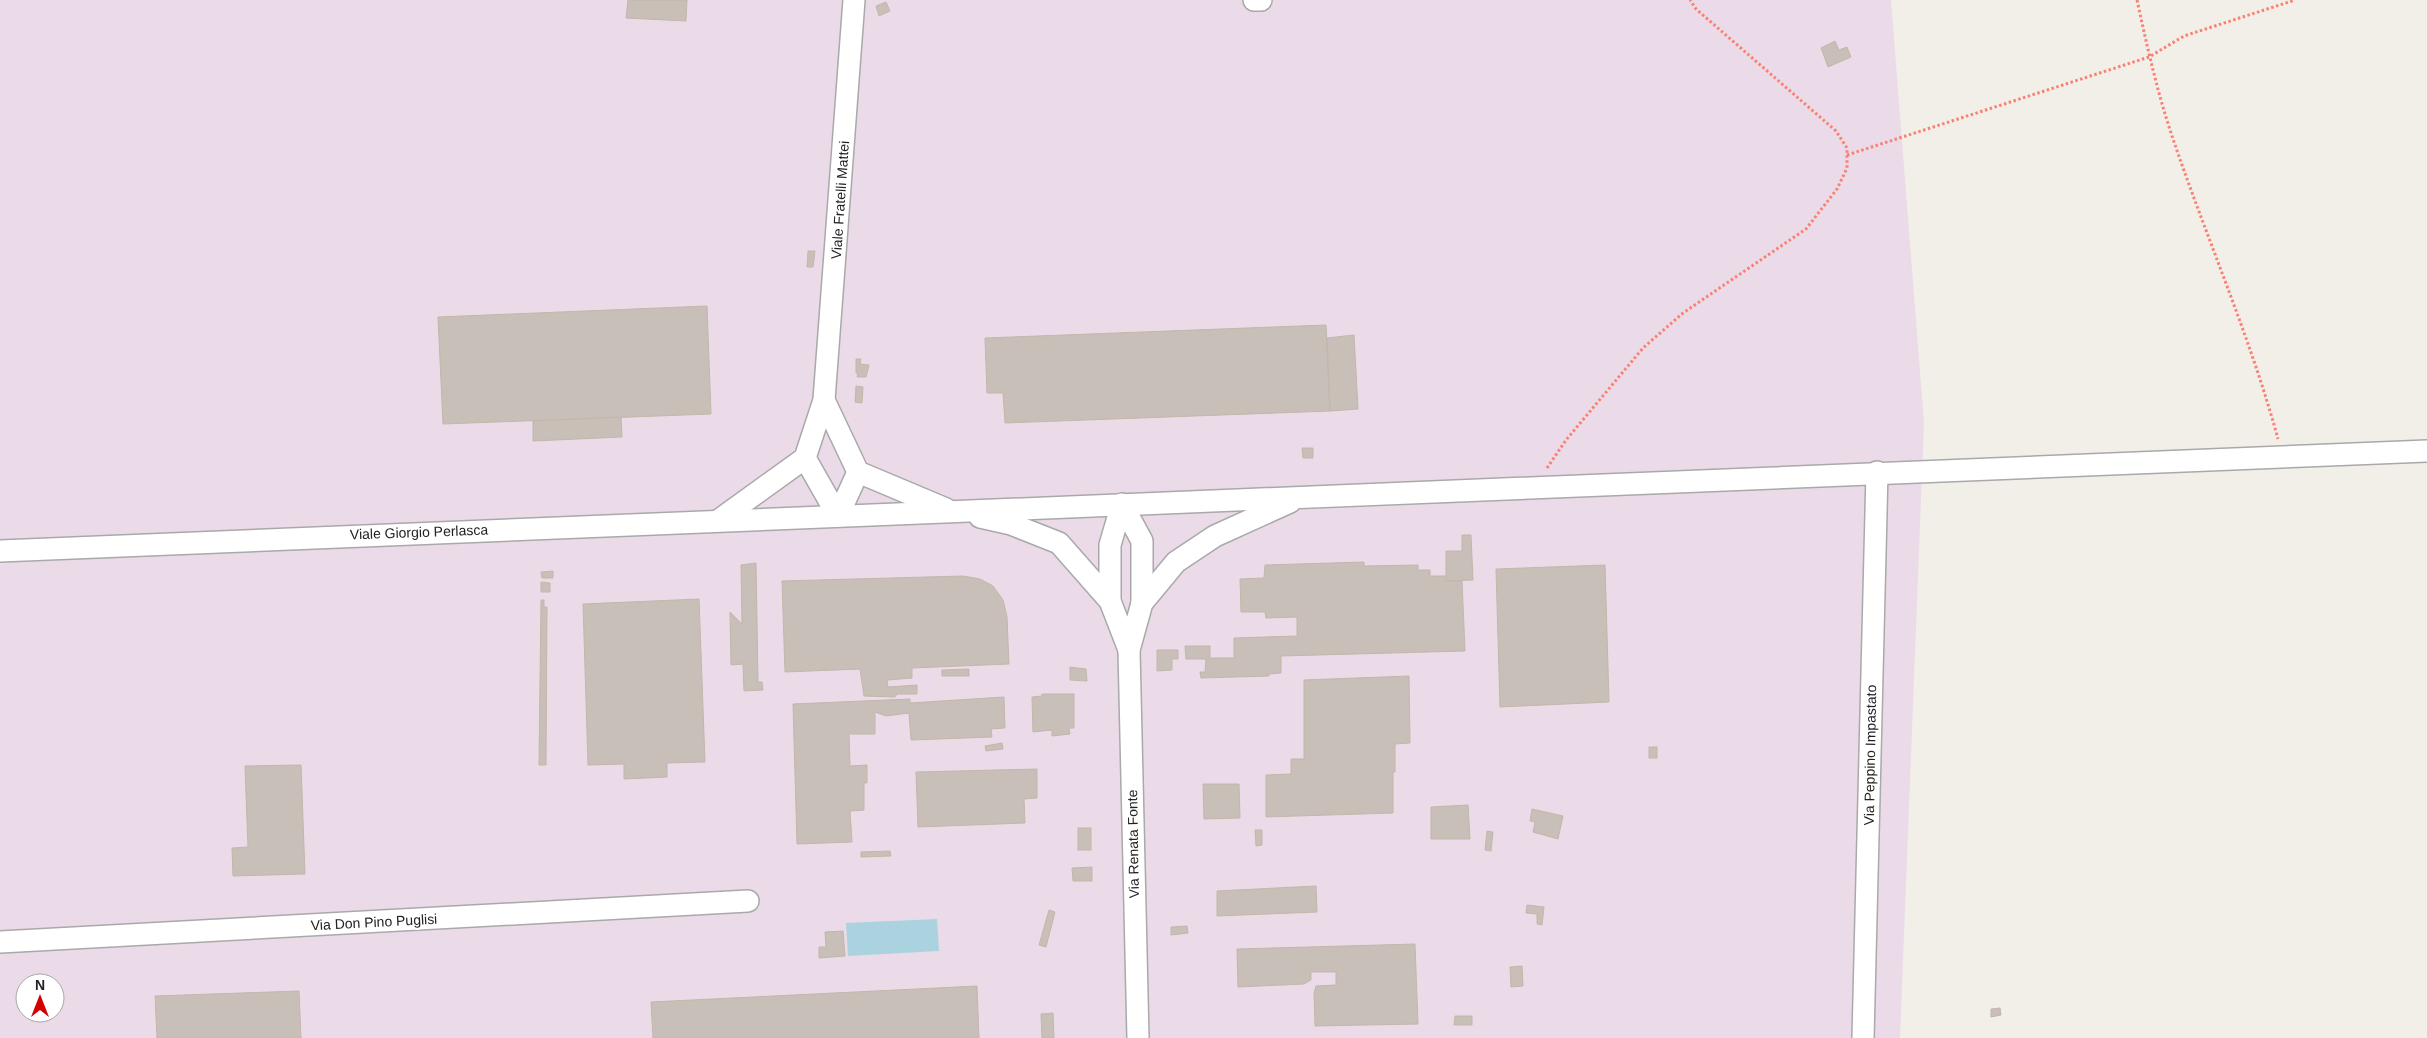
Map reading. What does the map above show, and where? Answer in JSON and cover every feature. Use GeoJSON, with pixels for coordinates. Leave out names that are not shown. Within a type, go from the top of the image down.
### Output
{"type":"FeatureCollection","features":[{"type":"Feature","properties":{"kind":"street","name":"Viale Fratelli Mattei"},"geometry":{"type":"LineString","coordinates":[[805,458],[824,400],[854,0]]}},
{"type":"Feature","properties":{"kind":"street"},"geometry":{"type":"LineString","coordinates":[[1254,0],[1261,0]]}},
{"type":"Feature","properties":{"kind":"street","name":"Viale Fratelli Mattei"},"geometry":{"type":"LineString","coordinates":[[824,400],[858,472]]}},
{"type":"Feature","properties":{"kind":"street"},"geometry":{"type":"LineString","coordinates":[[838,516],[858,472],[952,511],[2427,451]]}},
{"type":"Feature","properties":{"kind":"street"},"geometry":{"type":"LineString","coordinates":[[719,520],[805,458],[838,516]]}},
{"type":"Feature","properties":{"kind":"street","name":"Via Peppino Impastato"},"geometry":{"type":"LineString","coordinates":[[1863,1038],[1877,472]]}},
{"type":"Feature","properties":{"kind":"street","name":"Via Renata Fonte"},"geometry":{"type":"LineString","coordinates":[[1142,603],[1176,562],[1214,536],[1302,497]]}},
{"type":"Feature","properties":{"kind":"street","name":"Via Renata Fonte"},"geometry":{"type":"LineString","coordinates":[[1110,601],[1110,546],[1122,504]]}},
{"type":"Feature","properties":{"kind":"street","name":"Via Renata Fonte"},"geometry":{"type":"LineString","coordinates":[[1122,504],[1142,541],[1142,603],[1129,650],[1138,1038]]}},
{"type":"Feature","properties":{"kind":"street","name":"Viale Giorgio Perlasca"},"geometry":{"type":"LineString","coordinates":[[0,550],[952,511]]}},
{"type":"Feature","properties":{"kind":"street","name":"Via Renata Fonte"},"geometry":{"type":"LineString","coordinates":[[952,511],[1011,524],[1059,543],[1110,601],[1129,650]]}},
{"type":"Feature","properties":{"kind":"street","name":"Via Don Pino Puglisi"},"geometry":{"type":"LineString","coordinates":[[0,942],[748,901]]}},
{"type":"Feature","properties":{"kind":"path"},"geometry":{"type":"LineString","coordinates":[[1534,487],[1566,440],[1642,348],[1683,313],[1806,229],[1837,189],[1847,168],[1847,148],[1836,131],[1696,9],[1690,0]]}},
{"type":"Feature","properties":{"kind":"path"},"geometry":{"type":"LineString","coordinates":[[2137,0],[2149,57],[2172,135],[2221,267],[2271,413],[2283,457]]}},
{"type":"Feature","properties":{"kind":"path"},"geometry":{"type":"LineString","coordinates":[[1847,155],[2149,57],[2184,36],[2295,0]]}},
{"type":"Feature","properties":{"kind":"shaded area"},"geometry":{"type":"Polygon","coordinates":[[[0,0],[1891,0],[1924,423],[1900,1038],[0,1038],[0,0]]]}},
{"type":"Feature","properties":{"kind":"water"},"geometry":{"type":"Polygon","coordinates":[[[937,919],[939,951],[848,956],[846,923],[937,919]]]}},
{"type":"Feature","properties":{"kind":"building"},"geometry":{"type":"Polygon","coordinates":[[[628,0],[687,0],[686,21],[626,18],[628,0]]]}},
{"type":"Feature","properties":{"kind":"building"},"geometry":{"type":"Polygon","coordinates":[[[886,2],[890,11],[879,16],[876,6],[886,2]]]}},
{"type":"Feature","properties":{"kind":"building"},"geometry":{"type":"Polygon","coordinates":[[[1835,41],[1839,50],[1847,47],[1851,57],[1828,67],[1821,48],[1835,41]]]}},
{"type":"Feature","properties":{"kind":"building"},"geometry":{"type":"Polygon","coordinates":[[[808,251],[815,251],[813,267],[807,267],[808,251]]]}},
{"type":"Feature","properties":{"kind":"building"},"geometry":{"type":"Polygon","coordinates":[[[707,306],[711,414],[443,424],[438,317],[707,306]]]}},
{"type":"Feature","properties":{"kind":"building"},"geometry":{"type":"Polygon","coordinates":[[[1326,325],[1330,411],[1005,423],[1003,393],[987,393],[985,338],[1326,325]]]}},
{"type":"Feature","properties":{"kind":"building"},"geometry":{"type":"Polygon","coordinates":[[[1354,335],[1358,409],[1330,411],[1327,338],[1354,335]]]}},
{"type":"Feature","properties":{"kind":"building"},"geometry":{"type":"Polygon","coordinates":[[[856,359],[861,359],[860,364],[869,365],[866,377],[857,377],[856,359]]]}},
{"type":"Feature","properties":{"kind":"building"},"geometry":{"type":"Polygon","coordinates":[[[856,386],[863,387],[862,403],[855,402],[856,386]]]}},
{"type":"Feature","properties":{"kind":"building"},"geometry":{"type":"Polygon","coordinates":[[[621,417],[622,437],[533,441],[533,421],[621,417]]]}},
{"type":"Feature","properties":{"kind":"building"},"geometry":{"type":"Polygon","coordinates":[[[1302,448],[1313,448],[1313,458],[1303,458],[1302,448]]]}},
{"type":"Feature","properties":{"kind":"building"},"geometry":{"type":"Polygon","coordinates":[[[1462,535],[1471,535],[1473,580],[1446,581],[1446,551],[1462,551],[1462,535]]]}},
{"type":"Feature","properties":{"kind":"building"},"geometry":{"type":"Polygon","coordinates":[[[1364,562],[1364,566],[1418,565],[1418,570],[1430,570],[1430,576],[1446,576],[1446,581],[1462,581],[1465,651],[1281,656],[1281,673],[1269,674],[1269,676],[1201,678],[1200,672],[1205,672],[1206,659],[1186,659],[1185,646],[1210,646],[1210,658],[1234,658],[1234,638],[1297,636],[1297,617],[1266,618],[1265,612],[1241,612],[1240,579],[1264,578],[1265,565],[1364,562]]]}},
{"type":"Feature","properties":{"kind":"building"},"geometry":{"type":"Polygon","coordinates":[[[756,563],[758,682],[762,682],[763,690],[744,691],[743,664],[731,665],[730,612],[742,624],[741,565],[756,563]]]}},
{"type":"Feature","properties":{"kind":"building"},"geometry":{"type":"Polygon","coordinates":[[[1605,565],[1609,702],[1500,707],[1496,569],[1605,565]]]}},
{"type":"Feature","properties":{"kind":"building"},"geometry":{"type":"Polygon","coordinates":[[[553,571],[553,578],[542,578],[541,572],[553,571]]]}},
{"type":"Feature","properties":{"kind":"building"},"geometry":{"type":"Polygon","coordinates":[[[963,576],[980,579],[993,586],[1003,600],[1007,617],[1009,664],[912,668],[912,678],[887,680],[888,687],[917,685],[917,694],[897,694],[895,697],[864,696],[860,669],[785,672],[782,581],[963,576]]]}},
{"type":"Feature","properties":{"kind":"building"},"geometry":{"type":"Polygon","coordinates":[[[541,582],[550,583],[550,592],[541,592],[541,582]]]}},
{"type":"Feature","properties":{"kind":"building"},"geometry":{"type":"Polygon","coordinates":[[[699,599],[705,762],[667,763],[667,777],[624,779],[624,764],[588,765],[583,604],[699,599]]]}},
{"type":"Feature","properties":{"kind":"building"},"geometry":{"type":"Polygon","coordinates":[[[541,600],[544,600],[544,607],[547,607],[546,765],[539,765],[541,600]]]}},
{"type":"Feature","properties":{"kind":"building"},"geometry":{"type":"Polygon","coordinates":[[[1157,650],[1178,650],[1178,659],[1172,659],[1172,670],[1157,671],[1157,650]]]}},
{"type":"Feature","properties":{"kind":"building"},"geometry":{"type":"Polygon","coordinates":[[[1070,667],[1086,669],[1087,681],[1070,680],[1070,667]]]}},
{"type":"Feature","properties":{"kind":"building"},"geometry":{"type":"Polygon","coordinates":[[[969,669],[969,676],[942,676],[942,670],[969,669]]]}},
{"type":"Feature","properties":{"kind":"building"},"geometry":{"type":"Polygon","coordinates":[[[1409,676],[1410,743],[1395,744],[1393,813],[1266,817],[1266,775],[1291,774],[1291,759],[1304,759],[1304,680],[1409,676]]]}},
{"type":"Feature","properties":{"kind":"building"},"geometry":{"type":"Polygon","coordinates":[[[1042,694],[1074,694],[1074,728],[1069,728],[1070,734],[1052,736],[1052,730],[1033,732],[1032,697],[1042,696],[1042,694]]]}},
{"type":"Feature","properties":{"kind":"building"},"geometry":{"type":"Polygon","coordinates":[[[1004,697],[1005,728],[991,729],[992,737],[911,740],[909,713],[886,716],[875,712],[875,734],[849,734],[850,766],[867,765],[867,783],[864,783],[864,810],[850,811],[852,842],[797,844],[793,704],[910,699],[910,703],[1004,697]]]}},
{"type":"Feature","properties":{"kind":"building"},"geometry":{"type":"Polygon","coordinates":[[[1002,743],[1003,749],[986,751],[985,746],[1002,743]]]}},
{"type":"Feature","properties":{"kind":"building"},"geometry":{"type":"Polygon","coordinates":[[[1649,747],[1657,747],[1657,758],[1649,758],[1649,747]]]}},
{"type":"Feature","properties":{"kind":"building"},"geometry":{"type":"Polygon","coordinates":[[[301,765],[305,874],[233,876],[232,848],[248,847],[245,766],[301,765]]]}},
{"type":"Feature","properties":{"kind":"building"},"geometry":{"type":"Polygon","coordinates":[[[1037,769],[1037,798],[1024,799],[1025,823],[918,827],[916,772],[1037,769]]]}},
{"type":"Feature","properties":{"kind":"building"},"geometry":{"type":"Polygon","coordinates":[[[1203,784],[1239,784],[1240,818],[1204,819],[1203,784]]]}},
{"type":"Feature","properties":{"kind":"building"},"geometry":{"type":"Polygon","coordinates":[[[1468,805],[1470,839],[1431,839],[1431,807],[1468,805]]]}},
{"type":"Feature","properties":{"kind":"building"},"geometry":{"type":"Polygon","coordinates":[[[1532,809],[1563,816],[1558,839],[1533,832],[1535,822],[1530,821],[1532,809]]]}},
{"type":"Feature","properties":{"kind":"building"},"geometry":{"type":"Polygon","coordinates":[[[1078,828],[1091,828],[1091,850],[1078,850],[1078,828]]]}},
{"type":"Feature","properties":{"kind":"building"},"geometry":{"type":"Polygon","coordinates":[[[1255,830],[1262,830],[1262,845],[1256,846],[1255,830]]]}},
{"type":"Feature","properties":{"kind":"building"},"geometry":{"type":"Polygon","coordinates":[[[1487,831],[1493,832],[1491,851],[1485,850],[1487,831]]]}},
{"type":"Feature","properties":{"kind":"building"},"geometry":{"type":"Polygon","coordinates":[[[890,851],[891,856],[861,857],[861,852],[890,851]]]}},
{"type":"Feature","properties":{"kind":"building"},"geometry":{"type":"Polygon","coordinates":[[[1092,867],[1092,881],[1073,881],[1072,868],[1092,867]]]}},
{"type":"Feature","properties":{"kind":"building"},"geometry":{"type":"Polygon","coordinates":[[[1316,886],[1317,912],[1217,916],[1217,891],[1316,886]]]}},
{"type":"Feature","properties":{"kind":"building"},"geometry":{"type":"Polygon","coordinates":[[[1527,905],[1544,907],[1542,925],[1537,924],[1537,914],[1526,913],[1527,905]]]}},
{"type":"Feature","properties":{"kind":"building"},"geometry":{"type":"Polygon","coordinates":[[[1049,910],[1055,912],[1046,947],[1039,945],[1049,910]]]}},
{"type":"Feature","properties":{"kind":"building"},"geometry":{"type":"Polygon","coordinates":[[[1187,926],[1188,933],[1171,935],[1171,927],[1187,926]]]}},
{"type":"Feature","properties":{"kind":"building"},"geometry":{"type":"Polygon","coordinates":[[[843,931],[845,956],[819,958],[819,947],[826,947],[825,932],[843,931]]]}},
{"type":"Feature","properties":{"kind":"building"},"geometry":{"type":"Polygon","coordinates":[[[1415,944],[1418,1024],[1315,1026],[1314,993],[1316,986],[1336,985],[1336,972],[1311,972],[1311,980],[1304,984],[1238,987],[1237,949],[1415,944]]]}},
{"type":"Feature","properties":{"kind":"building"},"geometry":{"type":"Polygon","coordinates":[[[1522,966],[1523,986],[1511,987],[1510,967],[1522,966]]]}},
{"type":"Feature","properties":{"kind":"building"},"geometry":{"type":"Polygon","coordinates":[[[977,986],[979,1038],[653,1038],[651,1002],[977,986]]]}},
{"type":"Feature","properties":{"kind":"building"},"geometry":{"type":"Polygon","coordinates":[[[299,991],[301,1038],[157,1038],[155,996],[299,991]]]}},
{"type":"Feature","properties":{"kind":"building"},"geometry":{"type":"Polygon","coordinates":[[[2000,1008],[2001,1015],[1991,1017],[1991,1009],[2000,1008]]]}},
{"type":"Feature","properties":{"kind":"building"},"geometry":{"type":"Polygon","coordinates":[[[1053,1013],[1054,1038],[1042,1038],[1041,1014],[1053,1013]]]}},
{"type":"Feature","properties":{"kind":"building"},"geometry":{"type":"Polygon","coordinates":[[[1455,1016],[1472,1016],[1472,1025],[1454,1025],[1455,1016]]]}}]}
